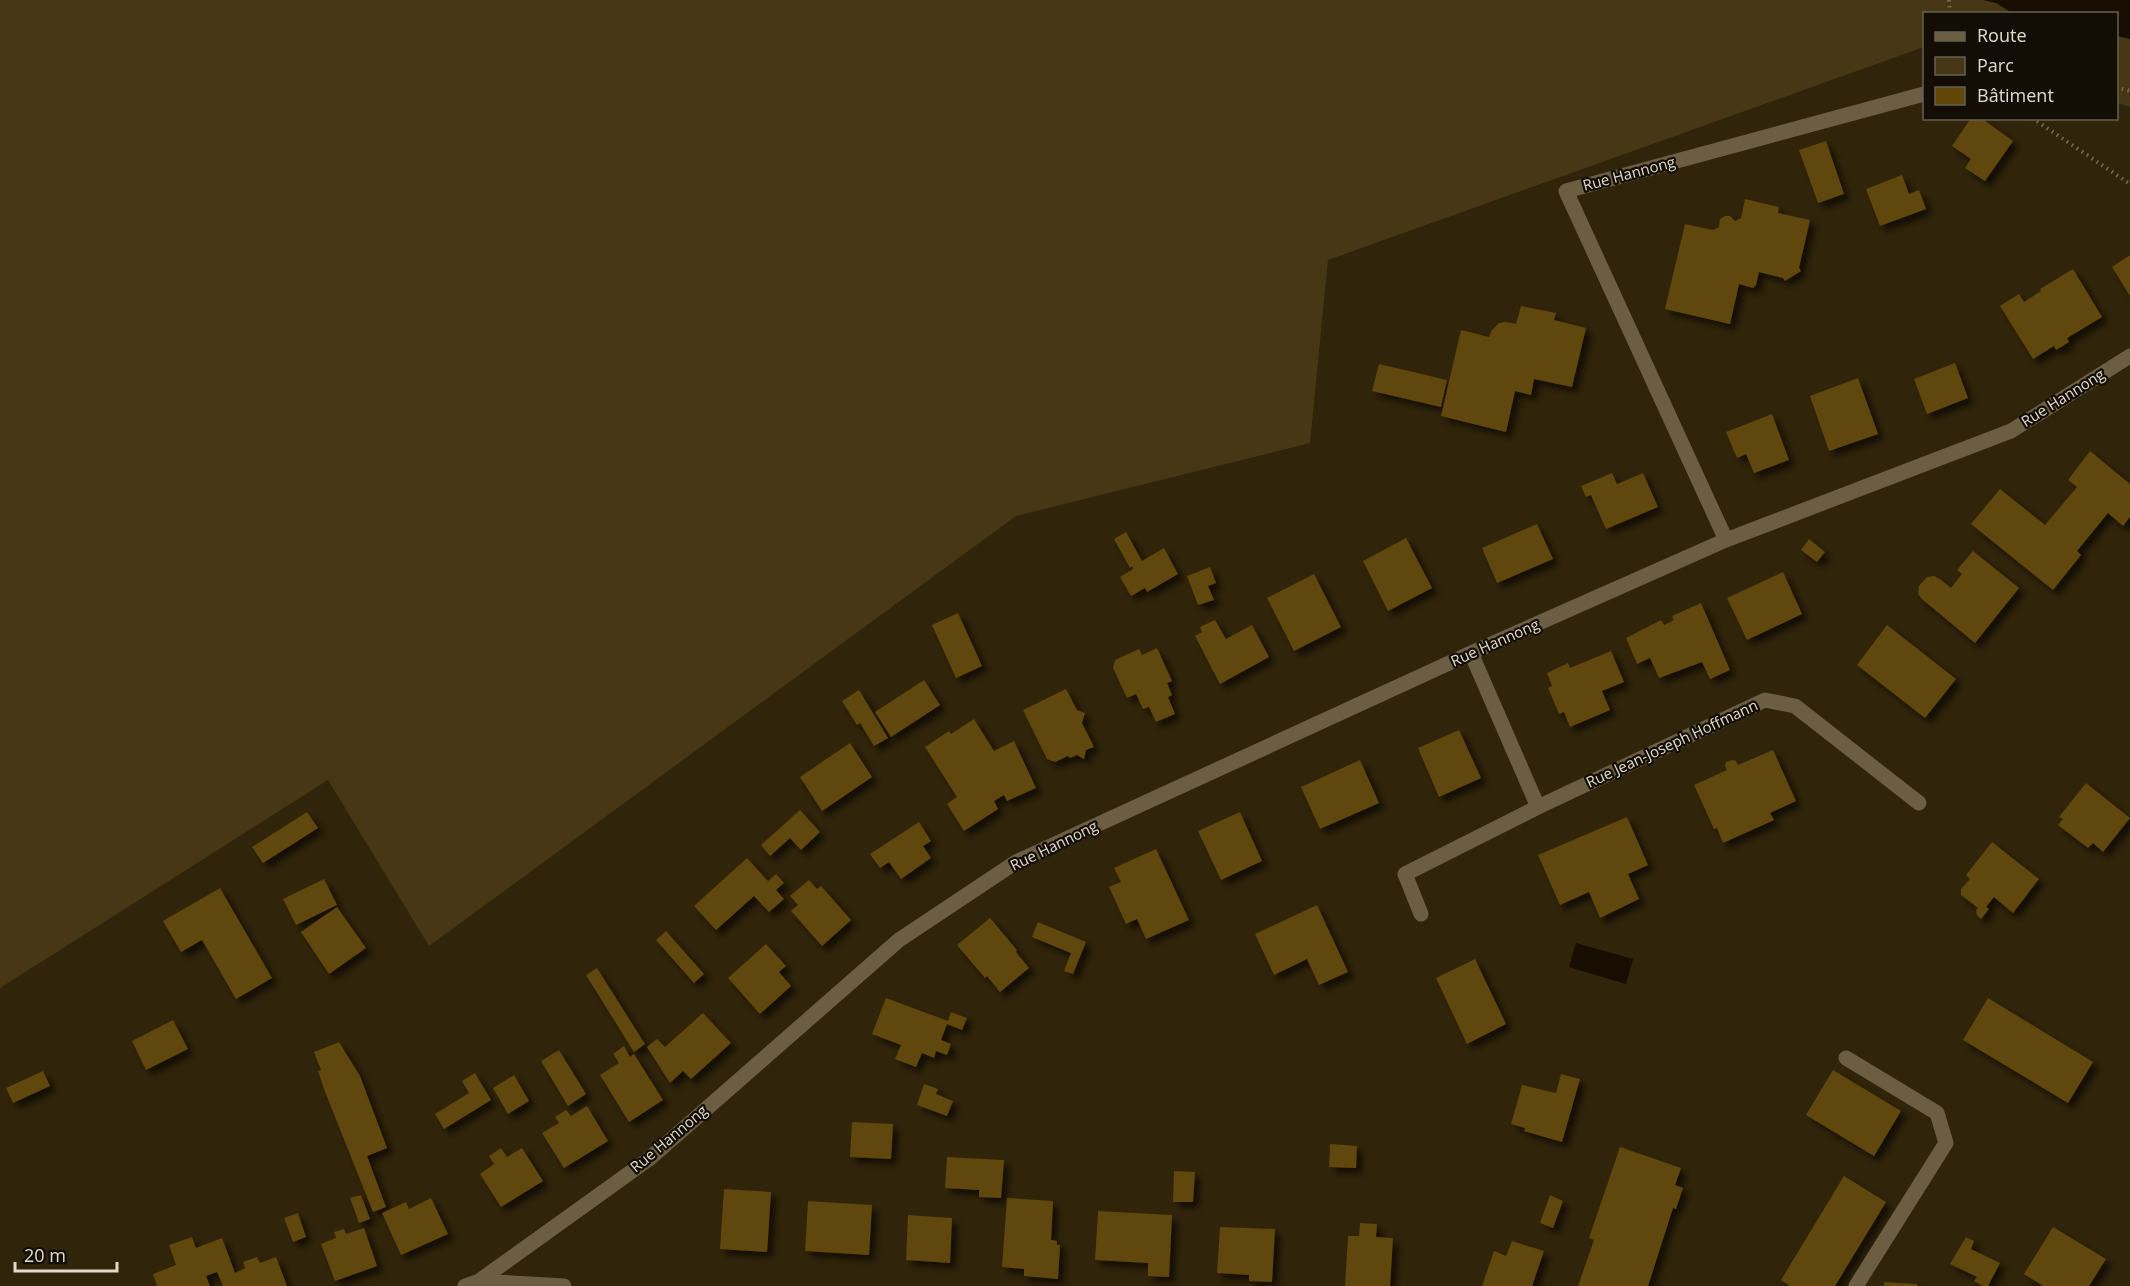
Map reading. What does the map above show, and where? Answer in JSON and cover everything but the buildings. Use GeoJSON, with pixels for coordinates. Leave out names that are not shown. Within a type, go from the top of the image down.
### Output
{"type":"FeatureCollection","features":[{"type":"Feature","properties":{"kind":"street","name":"Rue Hannong"},"geometry":{"type":"LineString","coordinates":[[1726,540],[1566,191],[1923,94]]}},
{"type":"Feature","properties":{"kind":"street","name":"Rue Hannong"},"geometry":{"type":"LineString","coordinates":[[472,1283],[649,1159],[899,940],[1016,862],[1471,653],[1726,540],[2011,431],[2130,356]]}},
{"type":"Feature","properties":{"kind":"street"},"geometry":{"type":"LineString","coordinates":[[1471,653],[1538,807]]}},
{"type":"Feature","properties":{"kind":"street","name":"Rue Jean-Joseph Hoffmann"},"geometry":{"type":"LineString","coordinates":[[1421,914],[1404,874],[1538,807],[1765,700],[1795,706],[1919,802]]}},
{"type":"Feature","properties":{"kind":"street"},"geometry":{"type":"LineString","coordinates":[[1846,1058],[1937,1113],[1946,1143],[1856,1286]]}},
{"type":"Feature","properties":{"kind":"street"},"geometry":{"type":"LineString","coordinates":[[472,1283],[564,1286]]}},
{"type":"Feature","properties":{"kind":"path"},"geometry":{"type":"LineString","coordinates":[[2035,120],[2130,183]]}},
{"type":"Feature","properties":{"kind":"green space"},"geometry":{"type":"Polygon","coordinates":[[[0,0],[2130,0],[2130,107],[2118,103],[2118,12],[1923,12],[1923,47],[1328,260],[1310,443],[1016,516],[429,946],[328,780],[0,988],[0,0]]]}},
{"type":"Feature","properties":{"kind":"shaded area"},"geometry":{"type":"Polygon","coordinates":[[[1983,0],[2130,0],[2130,39],[2118,36],[2118,12],[2010,12],[1996,3],[1983,0]]]}},
{"type":"Feature","properties":{"kind":"shaded area"},"geometry":{"type":"Polygon","coordinates":[[[1576,943],[1633,959],[1626,984],[1569,967],[1576,943]]]}}]}
